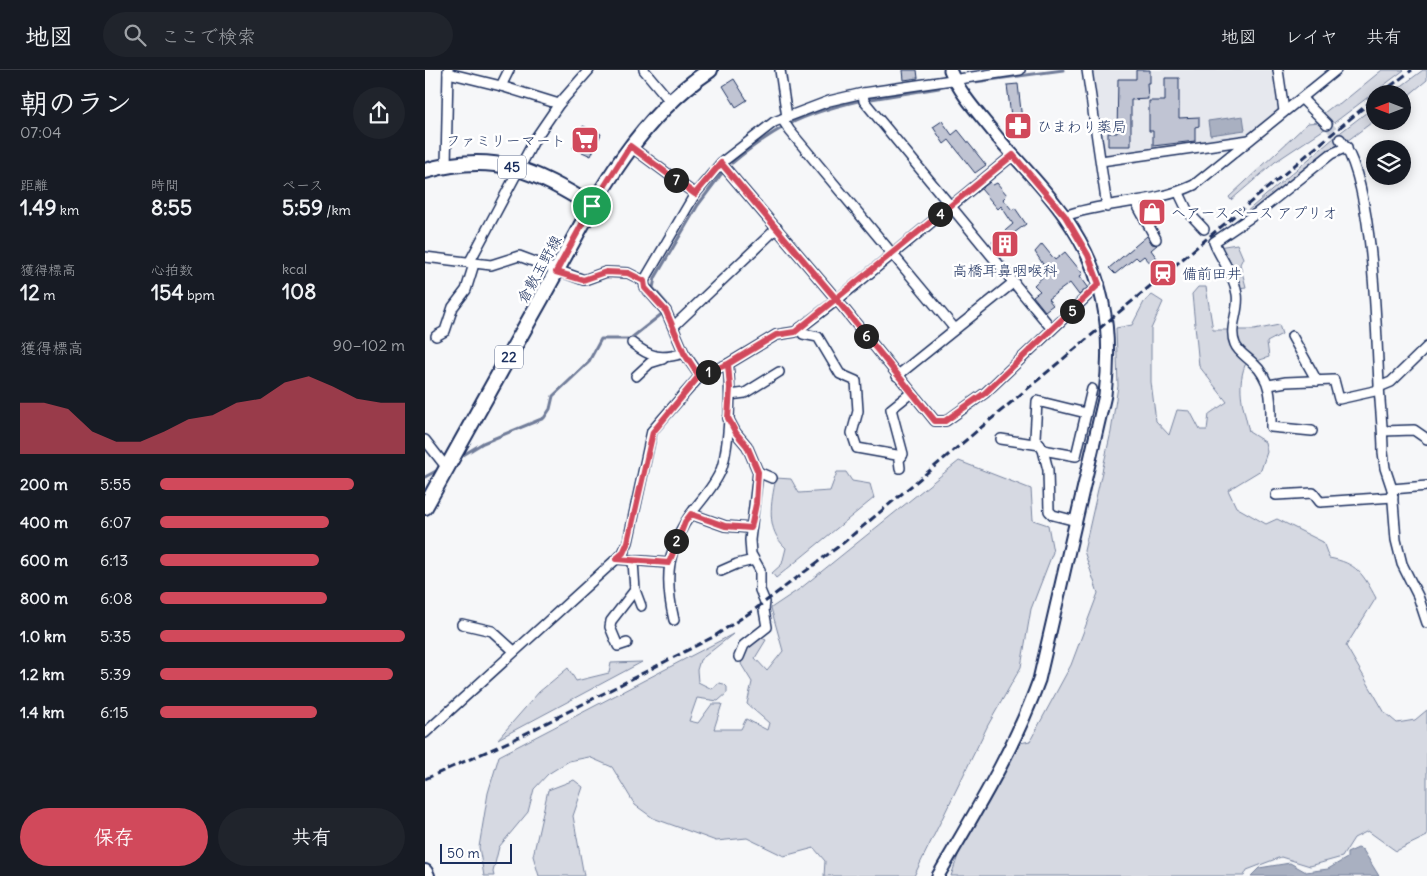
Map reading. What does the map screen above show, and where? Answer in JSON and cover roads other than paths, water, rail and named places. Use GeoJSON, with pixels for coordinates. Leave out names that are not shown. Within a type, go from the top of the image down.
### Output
{"type":"FeatureCollection","features":[{"type":"Feature","properties":{"kind":"main road","name":"倉敷玉野線"},"geometry":{"type":"LineString","coordinates":[[425,507],[592,206],[630,146],[670,101],[710,70]]}},
{"type":"Feature","properties":{"kind":"main road","name":"45"},"geometry":{"type":"LineString","coordinates":[[425,171],[471,162],[494,163],[520,168],[540,176],[592,206]]}},
{"type":"Feature","properties":{"kind":"main road"},"geometry":{"type":"LineString","coordinates":[[425,872],[427,876]]}},
{"type":"Feature","properties":{"kind":"street"},"geometry":{"type":"LineString","coordinates":[[501,86],[509,70]]}},
{"type":"Feature","properties":{"kind":"street"},"geometry":{"type":"LineString","coordinates":[[436,336],[445,331],[453,306],[466,290],[472,263],[535,140],[559,104],[589,70]]}},
{"type":"Feature","properties":{"kind":"street"},"geometry":{"type":"LineString","coordinates":[[644,70],[670,101]]}},
{"type":"Feature","properties":{"kind":"street"},"geometry":{"type":"LineString","coordinates":[[780,70],[785,118],[892,254],[955,329]]}},
{"type":"Feature","properties":{"kind":"street"},"geometry":{"type":"LineString","coordinates":[[699,376],[684,353],[666,311],[645,288],[644,281],[695,194],[721,163],[754,137],[785,118],[829,101],[952,75],[1021,70]]}},
{"type":"Feature","properties":{"kind":"street"},"geometry":{"type":"LineString","coordinates":[[1087,70],[1107,207]]}},
{"type":"Feature","properties":{"kind":"street"},"geometry":{"type":"LineString","coordinates":[[1278,70],[1284,111]]}},
{"type":"Feature","properties":{"kind":"street"},"geometry":{"type":"LineString","coordinates":[[1065,216],[1079,211],[1179,193],[1209,174],[1336,70]]}},
{"type":"Feature","properties":{"kind":"street"},"geometry":{"type":"LineString","coordinates":[[446,166],[448,72],[559,104]]}},
{"type":"Feature","properties":{"kind":"street"},"geometry":{"type":"LineString","coordinates":[[939,876],[1006,759],[1029,708],[1046,652],[1107,380],[1107,318],[1099,284],[1088,255],[1065,216],[963,96],[952,75]]}},
{"type":"Feature","properties":{"kind":"street"},"geometry":{"type":"LineString","coordinates":[[863,93],[864,101],[1052,329]]}},
{"type":"Feature","properties":{"kind":"street"},"geometry":{"type":"LineString","coordinates":[[1302,98],[1327,124]]}},
{"type":"Feature","properties":{"kind":"street"},"geometry":{"type":"LineString","coordinates":[[1340,138],[1347,147],[1355,165],[1370,254],[1385,468],[1392,493],[1396,540],[1407,576],[1418,596],[1427,623]]}},
{"type":"Feature","properties":{"kind":"street"},"geometry":{"type":"LineString","coordinates":[[1101,160],[1251,139]]}},
{"type":"Feature","properties":{"kind":"street"},"geometry":{"type":"LineString","coordinates":[[630,146],[695,194]]}},
{"type":"Feature","properties":{"kind":"street"},"geometry":{"type":"LineString","coordinates":[[1312,431],[1271,427],[1269,385],[1261,370],[1234,343],[1232,330],[1239,304],[1237,292],[1230,270],[1214,242],[1257,213],[1331,154],[1347,147]]}},
{"type":"Feature","properties":{"kind":"street"},"geometry":{"type":"LineString","coordinates":[[425,734],[623,553],[628,542],[653,432],[699,376],[728,364],[776,335],[795,332],[837,300],[1013,155]]}},
{"type":"Feature","properties":{"kind":"street"},"geometry":{"type":"LineString","coordinates":[[721,163],[837,300],[935,421],[945,421],[985,393],[1099,284]]}},
{"type":"Feature","properties":{"kind":"street"},"geometry":{"type":"LineString","coordinates":[[1179,193],[1188,212],[1204,229]]}},
{"type":"Feature","properties":{"kind":"street"},"geometry":{"type":"LineString","coordinates":[[1135,201],[1156,239]]}},
{"type":"Feature","properties":{"kind":"street"},"geometry":{"type":"LineString","coordinates":[[674,326],[777,228]]}},
{"type":"Feature","properties":{"kind":"street"},"geometry":{"type":"LineString","coordinates":[[425,257],[491,265],[519,256],[556,272],[583,280],[606,272],[628,273],[644,281]]}},
{"type":"Feature","properties":{"kind":"street"},"geometry":{"type":"LineString","coordinates":[[897,376],[1014,282]]}},
{"type":"Feature","properties":{"kind":"street"},"geometry":{"type":"LineString","coordinates":[[800,328],[803,334],[818,337],[840,374],[856,381],[858,412],[852,434],[857,448],[902,456]]}},
{"type":"Feature","properties":{"kind":"street"},"geometry":{"type":"LineString","coordinates":[[1292,336],[1317,381]]}},
{"type":"Feature","properties":{"kind":"street"},"geometry":{"type":"LineString","coordinates":[[631,343],[643,352],[656,357],[668,358]]}},
{"type":"Feature","properties":{"kind":"street"},"geometry":{"type":"LineString","coordinates":[[1269,385],[1286,382],[1334,380],[1339,399],[1379,389],[1391,382],[1427,347]]}},
{"type":"Feature","properties":{"kind":"street"},"geometry":{"type":"LineString","coordinates":[[636,376],[642,368],[650,363],[684,353]]}},
{"type":"Feature","properties":{"kind":"street"},"geometry":{"type":"LineString","coordinates":[[674,620],[668,583],[669,563],[685,522],[714,483],[721,469],[730,395],[728,364]]}},
{"type":"Feature","properties":{"kind":"street"},"geometry":{"type":"LineString","coordinates":[[730,395],[745,393],[779,372]]}},
{"type":"Feature","properties":{"kind":"street"},"geometry":{"type":"LineString","coordinates":[[1001,439],[1077,456],[1092,388]]}},
{"type":"Feature","properties":{"kind":"street"},"geometry":{"type":"LineString","coordinates":[[900,468],[899,460],[903,454],[891,409],[911,393]]}},
{"type":"Feature","properties":{"kind":"street"},"geometry":{"type":"LineString","coordinates":[[1076,522],[1053,515],[1049,511],[1048,470],[1041,448],[1035,438],[1037,401],[1086,413]]}},
{"type":"Feature","properties":{"kind":"street"},"geometry":{"type":"LineString","coordinates":[[728,418],[736,433],[747,446],[758,472],[756,504],[751,528],[751,554],[760,570],[760,590],[765,602],[764,610],[767,627],[744,645],[739,657]]}},
{"type":"Feature","properties":{"kind":"street"},"geometry":{"type":"LineString","coordinates":[[1383,431],[1414,430],[1427,439]]}},
{"type":"Feature","properties":{"kind":"street"},"geometry":{"type":"LineString","coordinates":[[425,440],[447,468]]}},
{"type":"Feature","properties":{"kind":"street"},"geometry":{"type":"LineString","coordinates":[[758,472],[772,478]]}},
{"type":"Feature","properties":{"kind":"street"},"geometry":{"type":"LineString","coordinates":[[1276,495],[1313,493],[1320,502],[1392,493],[1427,486]]}},
{"type":"Feature","properties":{"kind":"street"},"geometry":{"type":"LineString","coordinates":[[691,514],[725,526],[751,528]]}},
{"type":"Feature","properties":{"kind":"street"},"geometry":{"type":"LineString","coordinates":[[616,559],[669,563]]}},
{"type":"Feature","properties":{"kind":"street"},"geometry":{"type":"LineString","coordinates":[[721,571],[737,564],[754,560]]}},
{"type":"Feature","properties":{"kind":"street"},"geometry":{"type":"LineString","coordinates":[[633,561],[635,590],[641,606]]}},
{"type":"Feature","properties":{"kind":"street"},"geometry":{"type":"LineString","coordinates":[[627,643],[618,646],[610,627],[611,621],[635,590]]}},
{"type":"Feature","properties":{"kind":"street"},"geometry":{"type":"LineString","coordinates":[[462,624],[492,631],[514,651]]}},
{"type":"Feature","properties":{"kind":"water"},"geometry":{"type":"Polygon","coordinates":[[[1243,116],[1245,130],[1210,135],[1208,121],[1243,116]]]}},
{"type":"Feature","properties":{"kind":"water"},"geometry":{"type":"Polygon","coordinates":[[[1358,848],[1363,850],[1379,876],[1251,876],[1259,868],[1290,863],[1306,872],[1328,869],[1347,858],[1347,853],[1358,848]]]}},
{"type":"Feature","properties":{"kind":"waterway"},"geometry":{"type":"LineString","coordinates":[[975,82],[1063,70]]}},
{"type":"Feature","properties":{"kind":"waterway"},"geometry":{"type":"LineString","coordinates":[[871,99],[939,88]]}},
{"type":"Feature","properties":{"kind":"waterway"},"geometry":{"type":"LineString","coordinates":[[732,163],[762,140],[791,123],[821,111],[858,101]]}},
{"type":"Feature","properties":{"kind":"waterway"},"geometry":{"type":"LineString","coordinates":[[667,304],[653,288],[655,278],[698,205],[722,173]]}},
{"type":"Feature","properties":{"kind":"waterway"},"geometry":{"type":"LineString","coordinates":[[460,457],[483,443],[544,418],[550,409],[553,396],[588,363],[601,339],[630,339],[663,313]]}},
{"type":"Feature","properties":{"kind":"waterway"},"geometry":{"type":"LineString","coordinates":[[425,477],[436,471]]}},
{"type":"Feature","properties":{"kind":"tunnel"},"geometry":{"type":"LineString","coordinates":[[1327,124],[1340,139]]}},
{"type":"Feature","properties":{"kind":"railway"},"geometry":{"type":"LineString","coordinates":[[1392,85],[1412,70]]}},
{"type":"Feature","properties":{"kind":"railway"},"geometry":{"type":"LineString","coordinates":[[425,779],[515,739],[713,637],[754,610],[843,543],[1366,106]]}},
{"type":"Feature","properties":{"kind":"place","name":"ひまわり薬局"},"geometry":{"type":"Point","coordinates":[1018,126]}},
{"type":"Feature","properties":{"kind":"place","name":"ファミリーマート"},"geometry":{"type":"Point","coordinates":[585,140]}},
{"type":"Feature","properties":{"kind":"place","name":"ヘアースペース アプリオ"},"geometry":{"type":"Point","coordinates":[1152,212]}},
{"type":"Feature","properties":{"kind":"place","name":"高橋耳鼻咽喉科"},"geometry":{"type":"Point","coordinates":[1005,244]}},
{"type":"Feature","properties":{"kind":"place","name":"備前田井"},"geometry":{"type":"Point","coordinates":[1163,273]}}]}
